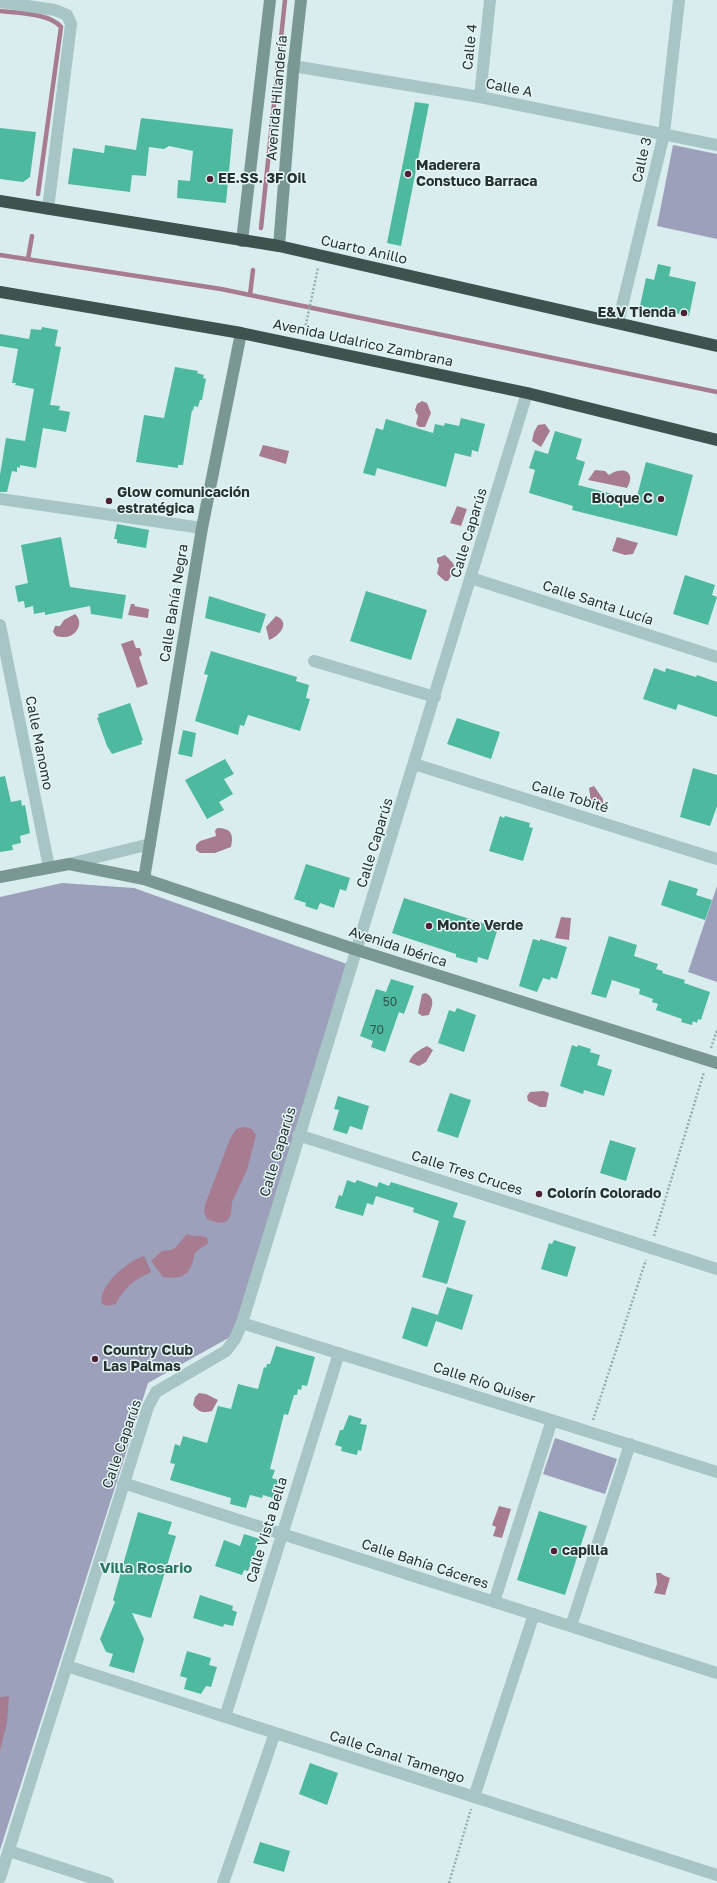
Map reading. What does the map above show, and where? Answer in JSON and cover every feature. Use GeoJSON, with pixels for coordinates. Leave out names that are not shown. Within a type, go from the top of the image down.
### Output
{"type":"FeatureCollection","features":[{"type":"Feature","properties":{"kind":"highway","name":"Cuarto Anillo"},"geometry":{"type":"LineString","coordinates":[[0,201],[279,246],[717,346]]}},
{"type":"Feature","properties":{"kind":"highway","name":"Avenida Udalrico Zambrana"},"geometry":{"type":"LineString","coordinates":[[0,292],[241,333],[527,393],[717,440]]}},
{"type":"Feature","properties":{"kind":"street","name":"Avenida Hilandería"},"geometry":{"type":"LineString","coordinates":[[242,241],[270,0]]}},
{"type":"Feature","properties":{"kind":"street","name":"Avenida Hilandería"},"geometry":{"type":"LineString","coordinates":[[279,246],[300,0]]}},
{"type":"Feature","properties":{"kind":"street","name":"Calle 4"},"geometry":{"type":"LineString","coordinates":[[480,97],[490,0]]}},
{"type":"Feature","properties":{"kind":"street","name":"Calle 3"},"geometry":{"type":"LineString","coordinates":[[618,323],[664,134],[679,0]]}},
{"type":"Feature","properties":{"kind":"street"},"geometry":{"type":"LineString","coordinates":[[0,2],[55,10],[67,15],[71,24],[48,209]]}},
{"type":"Feature","properties":{"kind":"street","name":"Calle A"},"geometry":{"type":"LineString","coordinates":[[294,66],[480,97],[717,145]]}},
{"type":"Feature","properties":{"kind":"street","name":"Calle Bahía Negra"},"geometry":{"type":"LineString","coordinates":[[144,879],[202,528],[241,333]]}},
{"type":"Feature","properties":{"kind":"street","name":"Calle Caparús"},"geometry":{"type":"LineString","coordinates":[[0,1878],[148,1407],[156,1392],[226,1351],[236,1339],[435,697],[527,393]]}},
{"type":"Feature","properties":{"kind":"street"},"geometry":{"type":"LineString","coordinates":[[0,499],[202,528]]}},
{"type":"Feature","properties":{"kind":"street","name":"Calle Santa Lucía"},"geometry":{"type":"LineString","coordinates":[[471,578],[717,657]]}},
{"type":"Feature","properties":{"kind":"street","name":"Calle Manomo"},"geometry":{"type":"LineString","coordinates":[[0,626],[49,867]]}},
{"type":"Feature","properties":{"kind":"street"},"geometry":{"type":"LineString","coordinates":[[314,661],[435,697]]}},
{"type":"Feature","properties":{"kind":"street","name":"Calle Tobité"},"geometry":{"type":"LineString","coordinates":[[414,764],[717,859]]}},
{"type":"Feature","properties":{"kind":"street","name":"Avenida Ibérica"},"geometry":{"type":"LineString","coordinates":[[0,877],[69,864],[150,844]]}},
{"type":"Feature","properties":{"kind":"street","name":"Avenida Ibérica"},"geometry":{"type":"LineString","coordinates":[[69,864],[144,879],[357,950],[712,1062]]}},
{"type":"Feature","properties":{"kind":"street","name":"Calle Tres Cruces"},"geometry":{"type":"LineString","coordinates":[[298,1135],[717,1269]]}},
{"type":"Feature","properties":{"kind":"street","name":"Calle Río Quiser"},"geometry":{"type":"LineString","coordinates":[[242,1322],[717,1472]]}},
{"type":"Feature","properties":{"kind":"street","name":"Calle Vista Bella"},"geometry":{"type":"LineString","coordinates":[[225,1717],[281,1534],[339,1353]]}},
{"type":"Feature","properties":{"kind":"street"},"geometry":{"type":"LineString","coordinates":[[494,1602],[552,1420]]}},
{"type":"Feature","properties":{"kind":"street"},"geometry":{"type":"LineString","coordinates":[[571,1626],[630,1444]]}},
{"type":"Feature","properties":{"kind":"street","name":"Calle Bahía Cáceres"},"geometry":{"type":"LineString","coordinates":[[123,1484],[717,1673]]}},
{"type":"Feature","properties":{"kind":"street"},"geometry":{"type":"LineString","coordinates":[[474,1797],[534,1614]]}},
{"type":"Feature","properties":{"kind":"street","name":"Calle Canal Tamengo"},"geometry":{"type":"LineString","coordinates":[[67,1666],[717,1875]]}},
{"type":"Feature","properties":{"kind":"street"},"geometry":{"type":"LineString","coordinates":[[224,1883],[275,1733]]}},
{"type":"Feature","properties":{"kind":"street"},"geometry":{"type":"LineString","coordinates":[[9,1851],[108,1883]]}},
{"type":"Feature","properties":{"kind":"path"},"geometry":{"type":"LineString","coordinates":[[307,319],[315,282]]}},
{"type":"Feature","properties":{"kind":"path"},"geometry":{"type":"LineString","coordinates":[[590,1432],[712,1062],[717,1030]]}},
{"type":"Feature","properties":{"kind":"path"},"geometry":{"type":"LineString","coordinates":[[449,1883],[474,1797]]}},
{"type":"Feature","properties":{"kind":"shaded area"},"geometry":{"type":"Polygon","coordinates":[[[673,145],[717,154],[717,239],[657,226],[673,145]]]}},
{"type":"Feature","properties":{"kind":"shaded area"},"geometry":{"type":"Polygon","coordinates":[[[422,401],[427,403],[431,413],[425,427],[419,427],[416,424],[418,416],[415,410],[417,404],[422,401]]]}},
{"type":"Feature","properties":{"kind":"shaded area"},"geometry":{"type":"Polygon","coordinates":[[[545,424],[550,431],[541,447],[532,441],[534,432],[538,425],[545,424]]]}},
{"type":"Feature","properties":{"kind":"shaded area"},"geometry":{"type":"Polygon","coordinates":[[[263,445],[289,451],[286,464],[259,456],[263,445]]]}},
{"type":"Feature","properties":{"kind":"shaded area"},"geometry":{"type":"Polygon","coordinates":[[[595,470],[605,471],[609,475],[619,471],[627,472],[629,474],[630,482],[627,488],[588,480],[595,470]]]}},
{"type":"Feature","properties":{"kind":"shaded area"},"geometry":{"type":"Polygon","coordinates":[[[457,506],[467,509],[461,526],[450,523],[457,506]]]}},
{"type":"Feature","properties":{"kind":"shaded area"},"geometry":{"type":"Polygon","coordinates":[[[617,537],[638,543],[633,554],[625,555],[612,551],[617,537]]]}},
{"type":"Feature","properties":{"kind":"shaded area"},"geometry":{"type":"Polygon","coordinates":[[[445,555],[453,563],[455,569],[448,581],[445,581],[437,574],[439,565],[437,558],[445,555]]]}},
{"type":"Feature","properties":{"kind":"shaded area"},"geometry":{"type":"Polygon","coordinates":[[[131,604],[149,609],[148,618],[128,615],[131,604]]]}},
{"type":"Feature","properties":{"kind":"shaded area"},"geometry":{"type":"Polygon","coordinates":[[[75,614],[79,619],[79,625],[75,633],[68,637],[56,636],[53,632],[55,626],[60,626],[64,620],[75,614]]]}},
{"type":"Feature","properties":{"kind":"shaded area"},"geometry":{"type":"Polygon","coordinates":[[[276,616],[283,622],[282,629],[277,635],[269,640],[266,627],[276,616]]]}},
{"type":"Feature","properties":{"kind":"shaded area"},"geometry":{"type":"Polygon","coordinates":[[[133,640],[136,648],[140,648],[142,655],[139,657],[148,684],[137,688],[121,644],[133,640]]]}},
{"type":"Feature","properties":{"kind":"shaded area"},"geometry":{"type":"Polygon","coordinates":[[[594,786],[603,799],[603,803],[598,806],[591,801],[589,788],[594,786]]]}},
{"type":"Feature","properties":{"kind":"shaded area"},"geometry":{"type":"Polygon","coordinates":[[[217,828],[226,829],[232,835],[231,847],[215,853],[200,853],[196,850],[196,845],[200,841],[216,836],[215,831],[217,828]]]}},
{"type":"Feature","properties":{"kind":"shaded area","name":"Country Club Las Palmas"},"geometry":{"type":"Polygon","coordinates":[[[62,883],[134,888],[347,964],[232,1336],[148,1383],[0,1850],[0,897],[62,883]]]}},
{"type":"Feature","properties":{"kind":"shaded area"},"geometry":{"type":"Polygon","coordinates":[[[717,886],[717,982],[688,972],[717,886]]]}},
{"type":"Feature","properties":{"kind":"shaded area"},"geometry":{"type":"Polygon","coordinates":[[[561,917],[571,918],[569,940],[555,938],[561,917]]]}},
{"type":"Feature","properties":{"kind":"shaded area"},"geometry":{"type":"Polygon","coordinates":[[[426,993],[432,1000],[432,1006],[429,1015],[422,1016],[418,1013],[422,994],[426,993]]]}},
{"type":"Feature","properties":{"kind":"shaded area"},"geometry":{"type":"Polygon","coordinates":[[[427,1046],[433,1050],[426,1062],[419,1066],[409,1062],[416,1052],[427,1046]]]}},
{"type":"Feature","properties":{"kind":"shaded area"},"geometry":{"type":"Polygon","coordinates":[[[544,1091],[549,1093],[546,1107],[540,1107],[528,1101],[527,1096],[530,1092],[544,1091]]]}},
{"type":"Feature","properties":{"kind":"shaded area"},"geometry":{"type":"Polygon","coordinates":[[[244,1127],[252,1129],[256,1135],[247,1170],[232,1202],[231,1215],[227,1221],[215,1222],[207,1219],[204,1212],[205,1205],[230,1139],[236,1129],[244,1127]]]}},
{"type":"Feature","properties":{"kind":"shaded area"},"geometry":{"type":"Polygon","coordinates":[[[187,1234],[205,1237],[207,1238],[208,1243],[196,1252],[191,1267],[185,1274],[176,1278],[163,1277],[151,1261],[162,1251],[175,1248],[187,1234]]]}},
{"type":"Feature","properties":{"kind":"shaded area"},"geometry":{"type":"Polygon","coordinates":[[[144,1256],[151,1271],[150,1273],[139,1278],[130,1285],[116,1304],[107,1306],[102,1304],[104,1289],[109,1282],[123,1268],[138,1258],[144,1256]]]}},
{"type":"Feature","properties":{"kind":"shaded area"},"geometry":{"type":"Polygon","coordinates":[[[199,1393],[206,1394],[218,1400],[212,1411],[202,1412],[197,1410],[193,1405],[195,1397],[199,1393]]]}},
{"type":"Feature","properties":{"kind":"shaded area"},"geometry":{"type":"Polygon","coordinates":[[[555,1438],[617,1459],[605,1494],[543,1474],[555,1438]]]}},
{"type":"Feature","properties":{"kind":"shaded area"},"geometry":{"type":"Polygon","coordinates":[[[499,1506],[511,1509],[502,1538],[493,1536],[496,1527],[492,1525],[499,1506]]]}},
{"type":"Feature","properties":{"kind":"shaded area"},"geometry":{"type":"Polygon","coordinates":[[[656,1573],[661,1573],[670,1578],[665,1595],[654,1593],[657,1584],[656,1573]]]}},
{"type":"Feature","properties":{"kind":"shaded area"},"geometry":{"type":"Polygon","coordinates":[[[9,1696],[7,1722],[0,1751],[0,1697],[9,1696]]]}},
{"type":"Feature","properties":{"kind":"building","name":"Maderera Constuco Barraca"},"geometry":{"type":"Polygon","coordinates":[[[415,102],[429,104],[401,246],[387,243],[415,102]]]}},
{"type":"Feature","properties":{"kind":"building"},"geometry":{"type":"Polygon","coordinates":[[[141,118],[233,129],[226,203],[177,198],[178,180],[190,181],[193,151],[169,146],[164,149],[149,147],[146,176],[132,175],[130,192],[68,184],[73,148],[104,153],[105,145],[136,150],[141,118]]]}},
{"type":"Feature","properties":{"kind":"building"},"geometry":{"type":"Polygon","coordinates":[[[0,128],[36,132],[30,177],[23,182],[0,179],[0,128]]]}},
{"type":"Feature","properties":{"kind":"building"},"geometry":{"type":"Polygon","coordinates":[[[658,264],[671,267],[669,276],[696,282],[689,316],[640,306],[646,278],[654,280],[658,264]]]}},
{"type":"Feature","properties":{"kind":"building"},"geometry":{"type":"Polygon","coordinates":[[[42,327],[58,330],[55,346],[61,347],[50,405],[60,406],[59,410],[70,412],[66,432],[43,428],[36,468],[20,465],[20,468],[17,467],[17,472],[12,471],[7,492],[0,492],[0,475],[6,438],[25,441],[34,389],[12,383],[18,349],[0,346],[0,334],[29,339],[31,329],[41,330],[42,327]]]}},
{"type":"Feature","properties":{"kind":"building"},"geometry":{"type":"Polygon","coordinates":[[[175,367],[198,371],[197,373],[204,375],[203,378],[206,379],[202,400],[200,400],[198,407],[194,406],[193,411],[192,410],[183,465],[178,465],[178,468],[136,462],[144,415],[164,418],[175,367]]]}},
{"type":"Feature","properties":{"kind":"building"},"geometry":{"type":"Polygon","coordinates":[[[461,418],[485,424],[478,452],[472,450],[471,457],[455,453],[446,487],[377,468],[375,476],[363,473],[376,428],[383,430],[386,419],[433,433],[435,424],[444,426],[445,423],[459,426],[461,418]]]}},
{"type":"Feature","properties":{"kind":"building"},"geometry":{"type":"Polygon","coordinates":[[[555,431],[582,439],[576,459],[585,462],[578,485],[636,500],[646,462],[693,475],[677,536],[572,510],[573,506],[529,493],[535,470],[529,468],[535,450],[548,454],[555,431]]]}},
{"type":"Feature","properties":{"kind":"building"},"geometry":{"type":"Polygon","coordinates":[[[117,524],[149,530],[146,548],[117,543],[117,539],[114,539],[117,524]]]}},
{"type":"Feature","properties":{"kind":"building"},"geometry":{"type":"Polygon","coordinates":[[[61,537],[70,587],[126,595],[122,619],[91,614],[90,606],[45,615],[45,612],[34,614],[33,606],[25,608],[24,601],[18,602],[15,586],[28,583],[21,545],[61,537]]]}},
{"type":"Feature","properties":{"kind":"building"},"geometry":{"type":"Polygon","coordinates":[[[685,575],[715,585],[712,595],[717,597],[708,625],[673,614],[685,575]]]}},
{"type":"Feature","properties":{"kind":"building"},"geometry":{"type":"Polygon","coordinates":[[[366,591],[427,610],[411,660],[350,641],[366,591]]]}},
{"type":"Feature","properties":{"kind":"building"},"geometry":{"type":"Polygon","coordinates":[[[209,596],[266,614],[260,633],[205,618],[209,596]]]}},
{"type":"Feature","properties":{"kind":"building"},"geometry":{"type":"Polygon","coordinates":[[[211,651],[297,677],[296,681],[309,685],[306,698],[310,699],[300,731],[248,715],[244,726],[240,725],[238,735],[195,721],[208,675],[204,674],[211,651]]]}},
{"type":"Feature","properties":{"kind":"building"},"geometry":{"type":"Polygon","coordinates":[[[654,668],[665,672],[666,668],[696,677],[697,675],[717,682],[717,717],[678,704],[676,710],[643,699],[654,668]]]}},
{"type":"Feature","properties":{"kind":"building"},"geometry":{"type":"Polygon","coordinates":[[[130,703],[143,740],[141,741],[142,744],[112,754],[107,746],[97,718],[99,717],[98,714],[130,703]]]}},
{"type":"Feature","properties":{"kind":"building"},"geometry":{"type":"Polygon","coordinates":[[[457,718],[500,732],[491,759],[447,744],[457,718]]]}},
{"type":"Feature","properties":{"kind":"building"},"geometry":{"type":"Polygon","coordinates":[[[183,730],[196,733],[192,757],[178,754],[183,730]]]}},
{"type":"Feature","properties":{"kind":"building"},"geometry":{"type":"Polygon","coordinates":[[[225,759],[234,774],[224,779],[233,794],[219,802],[224,810],[207,819],[185,780],[225,759]]]}},
{"type":"Feature","properties":{"kind":"building"},"geometry":{"type":"Polygon","coordinates":[[[693,768],[717,775],[717,806],[710,826],[680,817],[693,768]]]}},
{"type":"Feature","properties":{"kind":"building"},"geometry":{"type":"Polygon","coordinates":[[[5,776],[11,802],[21,800],[22,806],[25,805],[30,833],[20,836],[21,843],[12,845],[13,850],[0,852],[0,777],[5,776]]]}},
{"type":"Feature","properties":{"kind":"building"},"geometry":{"type":"Polygon","coordinates":[[[500,816],[530,823],[529,827],[533,828],[523,861],[489,851],[500,816]]]}},
{"type":"Feature","properties":{"kind":"building"},"geometry":{"type":"Polygon","coordinates":[[[306,864],[350,878],[346,891],[340,889],[334,908],[320,903],[317,910],[305,906],[306,903],[294,899],[306,864]]]}},
{"type":"Feature","properties":{"kind":"building"},"geometry":{"type":"Polygon","coordinates":[[[669,880],[698,889],[696,895],[712,900],[705,920],[661,905],[669,880]]]}},
{"type":"Feature","properties":{"kind":"building","name":"Monte Verde"},"geometry":{"type":"Polygon","coordinates":[[[404,898],[498,928],[488,960],[478,957],[477,963],[456,957],[456,954],[392,933],[404,898]]]}},
{"type":"Feature","properties":{"kind":"building"},"geometry":{"type":"Polygon","coordinates":[[[609,936],[637,945],[634,956],[658,964],[656,969],[663,971],[662,973],[685,980],[684,983],[710,992],[701,1020],[698,1019],[697,1023],[693,1021],[692,1025],[681,1022],[682,1019],[656,1010],[658,1004],[652,1002],[653,999],[639,994],[640,989],[612,980],[606,998],[591,994],[609,936]]]}},
{"type":"Feature","properties":{"kind":"building"},"geometry":{"type":"Polygon","coordinates":[[[533,939],[540,941],[540,939],[567,947],[557,979],[551,977],[550,980],[543,978],[537,992],[519,986],[533,939]]]}},
{"type":"Feature","properties":{"kind":"building"},"geometry":{"type":"Polygon","coordinates":[[[391,979],[414,986],[404,1014],[399,1012],[385,1052],[371,1047],[373,1041],[360,1036],[376,989],[386,992],[391,979]]]}},
{"type":"Feature","properties":{"kind":"building"},"geometry":{"type":"Polygon","coordinates":[[[457,1008],[476,1015],[464,1052],[438,1043],[449,1010],[455,1012],[457,1008]]]}},
{"type":"Feature","properties":{"kind":"building"},"geometry":{"type":"Polygon","coordinates":[[[572,1045],[577,1047],[578,1045],[591,1049],[590,1052],[600,1055],[597,1065],[612,1070],[604,1096],[584,1090],[583,1094],[560,1086],[572,1045]]]}},
{"type":"Feature","properties":{"kind":"building"},"geometry":{"type":"Polygon","coordinates":[[[450,1093],[471,1100],[458,1138],[437,1131],[450,1093]]]}},
{"type":"Feature","properties":{"kind":"building"},"geometry":{"type":"Polygon","coordinates":[[[338,1096],[369,1106],[362,1130],[350,1126],[347,1134],[333,1130],[339,1110],[334,1109],[338,1096]]]}},
{"type":"Feature","properties":{"kind":"building"},"geometry":{"type":"Polygon","coordinates":[[[610,1140],[636,1148],[626,1181],[600,1173],[610,1140]]]}},
{"type":"Feature","properties":{"kind":"building"},"geometry":{"type":"Polygon","coordinates":[[[347,1180],[355,1183],[357,1180],[377,1187],[379,1182],[389,1186],[391,1182],[458,1203],[453,1217],[466,1221],[447,1284],[422,1277],[439,1221],[413,1212],[414,1208],[376,1196],[373,1205],[367,1203],[363,1216],[335,1208],[339,1195],[342,1196],[347,1180]]]}},
{"type":"Feature","properties":{"kind":"building"},"geometry":{"type":"Polygon","coordinates":[[[554,1240],[576,1247],[567,1277],[541,1269],[549,1243],[552,1244],[554,1240]]]}},
{"type":"Feature","properties":{"kind":"building"},"geometry":{"type":"Polygon","coordinates":[[[447,1287],[473,1295],[462,1330],[436,1321],[447,1287]]]}},
{"type":"Feature","properties":{"kind":"building"},"geometry":{"type":"Polygon","coordinates":[[[412,1307],[438,1315],[427,1347],[402,1338],[412,1307]]]}},
{"type":"Feature","properties":{"kind":"building"},"geometry":{"type":"Polygon","coordinates":[[[276,1346],[315,1357],[307,1386],[302,1385],[301,1390],[298,1389],[297,1395],[294,1395],[288,1415],[284,1414],[270,1469],[275,1470],[272,1478],[278,1480],[273,1498],[263,1495],[262,1498],[250,1495],[246,1508],[230,1504],[231,1498],[170,1480],[175,1464],[170,1463],[175,1444],[180,1446],[183,1436],[207,1443],[218,1406],[231,1409],[238,1384],[258,1389],[264,1367],[266,1368],[267,1364],[270,1364],[276,1346]]]}},
{"type":"Feature","properties":{"kind":"building"},"geometry":{"type":"Polygon","coordinates":[[[349,1415],[362,1419],[360,1424],[367,1425],[361,1451],[358,1450],[357,1455],[341,1451],[342,1447],[335,1445],[340,1430],[343,1430],[349,1415]]]}},
{"type":"Feature","properties":{"kind":"building"},"geometry":{"type":"Polygon","coordinates":[[[539,1511],[587,1526],[565,1595],[517,1580],[539,1511]]]}},
{"type":"Feature","properties":{"kind":"building"},"geometry":{"type":"Polygon","coordinates":[[[138,1512],[172,1522],[168,1534],[176,1536],[151,1618],[132,1613],[144,1639],[134,1673],[109,1666],[113,1654],[106,1652],[100,1639],[115,1602],[113,1600],[138,1512]]]}},
{"type":"Feature","properties":{"kind":"building"},"geometry":{"type":"Polygon","coordinates":[[[244,1534],[260,1539],[248,1571],[244,1570],[242,1575],[215,1566],[224,1540],[240,1546],[244,1534]]]}},
{"type":"Feature","properties":{"kind":"building"},"geometry":{"type":"Polygon","coordinates":[[[200,1595],[233,1606],[232,1610],[237,1612],[233,1626],[224,1624],[223,1627],[193,1618],[200,1595]]]}},
{"type":"Feature","properties":{"kind":"building"},"geometry":{"type":"Polygon","coordinates":[[[187,1651],[211,1658],[209,1665],[217,1667],[211,1687],[206,1686],[201,1694],[184,1689],[187,1678],[180,1676],[187,1651]]]}},
{"type":"Feature","properties":{"kind":"building"},"geometry":{"type":"Polygon","coordinates":[[[310,1763],[338,1773],[327,1805],[299,1794],[310,1763]]]}},
{"type":"Feature","properties":{"kind":"building"},"geometry":{"type":"Polygon","coordinates":[[[260,1842],[290,1851],[284,1872],[253,1863],[260,1842]]]}},
{"type":"Feature","properties":{"kind":"waterway"},"geometry":{"type":"LineString","coordinates":[[261,228],[285,0]]}},
{"type":"Feature","properties":{"kind":"waterway"},"geometry":{"type":"LineString","coordinates":[[0,11],[41,16],[56,22],[61,27],[38,194]]}},
{"type":"Feature","properties":{"kind":"waterway"},"geometry":{"type":"LineString","coordinates":[[28,259],[32,236]]}},
{"type":"Feature","properties":{"kind":"waterway"},"geometry":{"type":"LineString","coordinates":[[0,255],[221,289],[717,392]]}},
{"type":"Feature","properties":{"kind":"waterway"},"geometry":{"type":"LineString","coordinates":[[250,295],[253,270]]}},
{"type":"Feature","properties":{"kind":"place","name":"Maderera Constuco Barraca"},"geometry":{"type":"Point","coordinates":[408,174]}},
{"type":"Feature","properties":{"kind":"place","name":"EE.SS. 3F Oil"},"geometry":{"type":"Point","coordinates":[210,179]}},
{"type":"Feature","properties":{"kind":"place","name":"E&V Tienda"},"geometry":{"type":"Point","coordinates":[684,313]}},
{"type":"Feature","properties":{"kind":"place","name":"Bloque C"},"geometry":{"type":"Point","coordinates":[661,499]}},
{"type":"Feature","properties":{"kind":"place","name":"Glow comunicación estratégica"},"geometry":{"type":"Point","coordinates":[109,501]}},
{"type":"Feature","properties":{"kind":"place","name":"Monte Verde"},"geometry":{"type":"Point","coordinates":[429,926]}},
{"type":"Feature","properties":{"kind":"place","name":"Colorín Colorado"},"geometry":{"type":"Point","coordinates":[539,1194]}},
{"type":"Feature","properties":{"kind":"place","name":"Country Club Las Palmas"},"geometry":{"type":"Point","coordinates":[95,1359]}},
{"type":"Feature","properties":{"kind":"place","name":"capilla"},"geometry":{"type":"Point","coordinates":[554,1551]}},
{"type":"Feature","properties":{"kind":"district","name":"Villa Rosario"},"geometry":{"type":"Point","coordinates":[146,1568]}}]}
